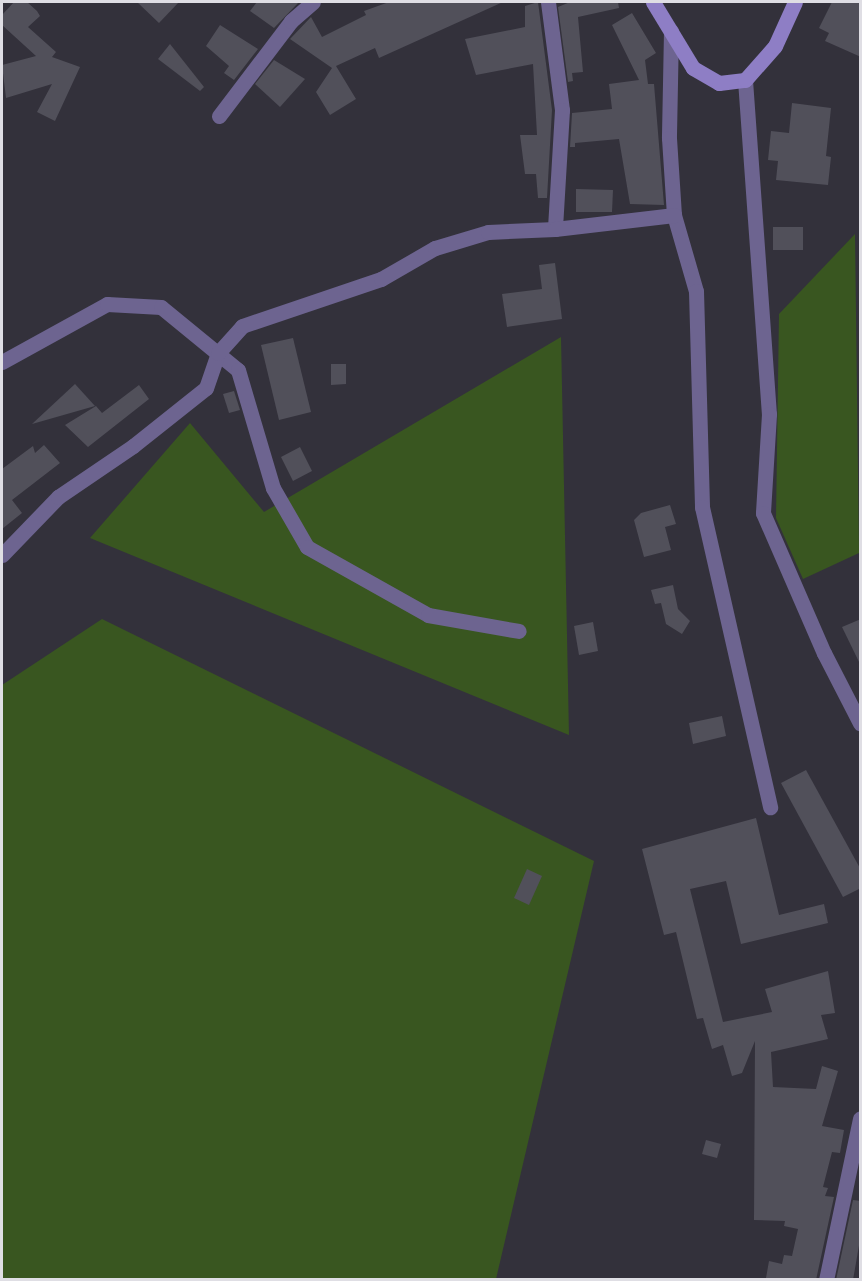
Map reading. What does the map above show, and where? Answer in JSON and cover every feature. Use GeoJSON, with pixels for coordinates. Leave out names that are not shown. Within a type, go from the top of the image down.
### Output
{"type":"FeatureCollection","features":[{"type":"Feature","properties":{"kind":"street"},"geometry":{"type":"LineString","coordinates":[[219,116],[291,21],[313,2]]}},
{"type":"Feature","properties":{"kind":"street"},"geometry":{"type":"LineString","coordinates":[[548,2],[562,110],[555,229]]}},
{"type":"Feature","properties":{"kind":"street"},"geometry":{"type":"LineString","coordinates":[[654,2],[693,68],[720,83],[746,80],[775,46],[795,2]]}},
{"type":"Feature","properties":{"kind":"street"},"geometry":{"type":"LineString","coordinates":[[671,31],[669,138],[674,215],[696,291],[702,507],[770,807]]}},
{"type":"Feature","properties":{"kind":"street"},"geometry":{"type":"LineString","coordinates":[[746,80],[769,414],[763,513],[824,653],[861,723]]}},
{"type":"Feature","properties":{"kind":"street"},"geometry":{"type":"LineString","coordinates":[[2,555],[58,497],[133,446],[206,388],[218,353],[242,326],[381,279],[435,248],[488,232],[555,229],[674,215]]}},
{"type":"Feature","properties":{"kind":"street"},"geometry":{"type":"LineString","coordinates":[[2,362],[107,304],[161,307],[238,370],[273,488],[307,547],[428,615],[519,631]]}},
{"type":"Feature","properties":{"kind":"street"},"geometry":{"type":"LineString","coordinates":[[826,1280],[861,1119]]}},
{"type":"Feature","properties":{"kind":"green space"},"geometry":{"type":"Polygon","coordinates":[[[855,234],[859,553],[803,579],[776,518],[779,314],[855,234]]]}},
{"type":"Feature","properties":{"kind":"green space"},"geometry":{"type":"Polygon","coordinates":[[[561,337],[569,735],[90,538],[190,423],[264,512],[561,337]]]}},
{"type":"Feature","properties":{"kind":"green space"},"geometry":{"type":"Polygon","coordinates":[[[102,619],[594,861],[496,1279],[2,1280],[2,685],[102,619]]]}},
{"type":"Feature","properties":{"kind":"building"},"geometry":{"type":"Polygon","coordinates":[[[14,2],[27,2],[37,11],[40,16],[28,27],[56,52],[52,57],[80,67],[55,121],[37,112],[52,84],[6,98],[2,65],[36,56],[2,25],[2,15],[14,2]]]}},
{"type":"Feature","properties":{"kind":"building"},"geometry":{"type":"Polygon","coordinates":[[[137,2],[179,2],[159,23],[137,2]]]}},
{"type":"Feature","properties":{"kind":"building"},"geometry":{"type":"Polygon","coordinates":[[[257,2],[299,2],[274,28],[250,11],[257,2]]]}},
{"type":"Feature","properties":{"kind":"building"},"geometry":{"type":"Polygon","coordinates":[[[389,2],[503,2],[379,58],[375,48],[336,66],[356,99],[330,115],[316,92],[332,68],[290,39],[311,17],[322,37],[366,15],[364,11],[389,2]]]}},
{"type":"Feature","properties":{"kind":"building"},"geometry":{"type":"Polygon","coordinates":[[[538,2],[552,110],[547,198],[538,198],[536,174],[525,174],[520,135],[537,135],[533,64],[476,75],[465,39],[525,27],[525,6],[538,2]]]}},
{"type":"Feature","properties":{"kind":"building"},"geometry":{"type":"Polygon","coordinates":[[[570,2],[618,2],[619,8],[578,17],[583,72],[572,73],[573,81],[568,82],[558,7],[570,2]]]}},
{"type":"Feature","properties":{"kind":"building"},"geometry":{"type":"Polygon","coordinates":[[[832,2],[861,2],[861,57],[825,41],[829,33],[819,28],[832,2]]]}},
{"type":"Feature","properties":{"kind":"building"},"geometry":{"type":"Polygon","coordinates":[[[632,13],[656,53],[645,60],[648,84],[654,84],[664,205],[630,204],[619,139],[575,143],[575,147],[570,147],[572,113],[612,109],[609,84],[639,80],[612,25],[632,13]]]}},
{"type":"Feature","properties":{"kind":"building"},"geometry":{"type":"Polygon","coordinates":[[[220,25],[258,49],[234,80],[224,73],[229,66],[206,46],[220,25]]]}},
{"type":"Feature","properties":{"kind":"building"},"geometry":{"type":"Polygon","coordinates":[[[170,44],[204,87],[200,91],[158,59],[170,44]]]}},
{"type":"Feature","properties":{"kind":"building"},"geometry":{"type":"Polygon","coordinates":[[[274,60],[305,79],[280,107],[255,84],[274,60]]]}},
{"type":"Feature","properties":{"kind":"building"},"geometry":{"type":"Polygon","coordinates":[[[792,103],[831,108],[826,156],[831,157],[828,185],[776,180],[778,161],[768,160],[771,131],[789,133],[792,103]]]}},
{"type":"Feature","properties":{"kind":"building"},"geometry":{"type":"Polygon","coordinates":[[[576,189],[613,190],[612,212],[576,212],[576,189]]]}},
{"type":"Feature","properties":{"kind":"building"},"geometry":{"type":"Polygon","coordinates":[[[773,227],[803,227],[803,250],[773,250],[773,227]]]}},
{"type":"Feature","properties":{"kind":"building"},"geometry":{"type":"Polygon","coordinates":[[[555,263],[562,319],[507,327],[502,294],[542,289],[539,265],[555,263]]]}},
{"type":"Feature","properties":{"kind":"building"},"geometry":{"type":"Polygon","coordinates":[[[293,338],[311,412],[279,420],[261,345],[293,338]]]}},
{"type":"Feature","properties":{"kind":"building"},"geometry":{"type":"Polygon","coordinates":[[[331,364],[346,364],[346,384],[331,385],[331,364]]]}},
{"type":"Feature","properties":{"kind":"building"},"geometry":{"type":"Polygon","coordinates":[[[75,384],[95,406],[32,424],[75,384]]]}},
{"type":"Feature","properties":{"kind":"building"},"geometry":{"type":"Polygon","coordinates":[[[139,385],[149,399],[88,447],[65,425],[96,406],[102,413],[139,385]]]}},
{"type":"Feature","properties":{"kind":"building"},"geometry":{"type":"Polygon","coordinates":[[[234,391],[240,410],[229,413],[223,394],[234,391]]]}},
{"type":"Feature","properties":{"kind":"building"},"geometry":{"type":"Polygon","coordinates":[[[44,445],[60,463],[12,500],[22,513],[2,529],[2,469],[33,446],[35,453],[44,445]]]}},
{"type":"Feature","properties":{"kind":"building"},"geometry":{"type":"Polygon","coordinates":[[[300,447],[312,471],[293,481],[281,457],[300,447]]]}},
{"type":"Feature","properties":{"kind":"building"},"geometry":{"type":"Polygon","coordinates":[[[670,505],[676,524],[665,527],[671,550],[644,557],[634,520],[641,513],[670,505]]]}},
{"type":"Feature","properties":{"kind":"building"},"geometry":{"type":"Polygon","coordinates":[[[673,585],[678,609],[690,621],[682,634],[666,624],[661,603],[655,604],[651,590],[673,585]]]}},
{"type":"Feature","properties":{"kind":"building"},"geometry":{"type":"Polygon","coordinates":[[[861,619],[861,666],[842,627],[861,619]]]}},
{"type":"Feature","properties":{"kind":"building"},"geometry":{"type":"Polygon","coordinates":[[[593,622],[598,651],[579,655],[574,626],[593,622]]]}},
{"type":"Feature","properties":{"kind":"building"},"geometry":{"type":"Polygon","coordinates":[[[722,716],[726,736],[693,744],[689,723],[722,716]]]}},
{"type":"Feature","properties":{"kind":"building"},"geometry":{"type":"Polygon","coordinates":[[[806,770],[861,870],[861,888],[843,897],[781,783],[806,770]]]}},
{"type":"Feature","properties":{"kind":"building"},"geometry":{"type":"Polygon","coordinates":[[[756,818],[779,915],[824,904],[828,923],[741,944],[726,881],[690,889],[723,1022],[772,1012],[765,989],[828,971],[835,1013],[821,1015],[828,1039],[771,1052],[773,1087],[816,1089],[822,1066],[838,1071],[822,1126],[844,1130],[840,1153],[832,1152],[823,1187],[828,1188],[825,1196],[834,1197],[816,1280],[766,1278],[769,1261],[782,1264],[784,1255],[792,1256],[798,1229],[784,1226],[785,1221],[754,1220],[755,1041],[742,1073],[732,1076],[723,1045],[712,1049],[703,1018],[697,1019],[676,932],[664,935],[642,849],[756,818]]]}},
{"type":"Feature","properties":{"kind":"building"},"geometry":{"type":"Polygon","coordinates":[[[527,869],[542,876],[529,905],[514,898],[527,869]]]}},
{"type":"Feature","properties":{"kind":"building"},"geometry":{"type":"Polygon","coordinates":[[[706,1140],[721,1144],[717,1158],[702,1154],[706,1140]]]}},
{"type":"Feature","properties":{"kind":"building"},"geometry":{"type":"Polygon","coordinates":[[[853,1200],[861,1201],[861,1234],[853,1280],[836,1280],[853,1200]]]}}]}
